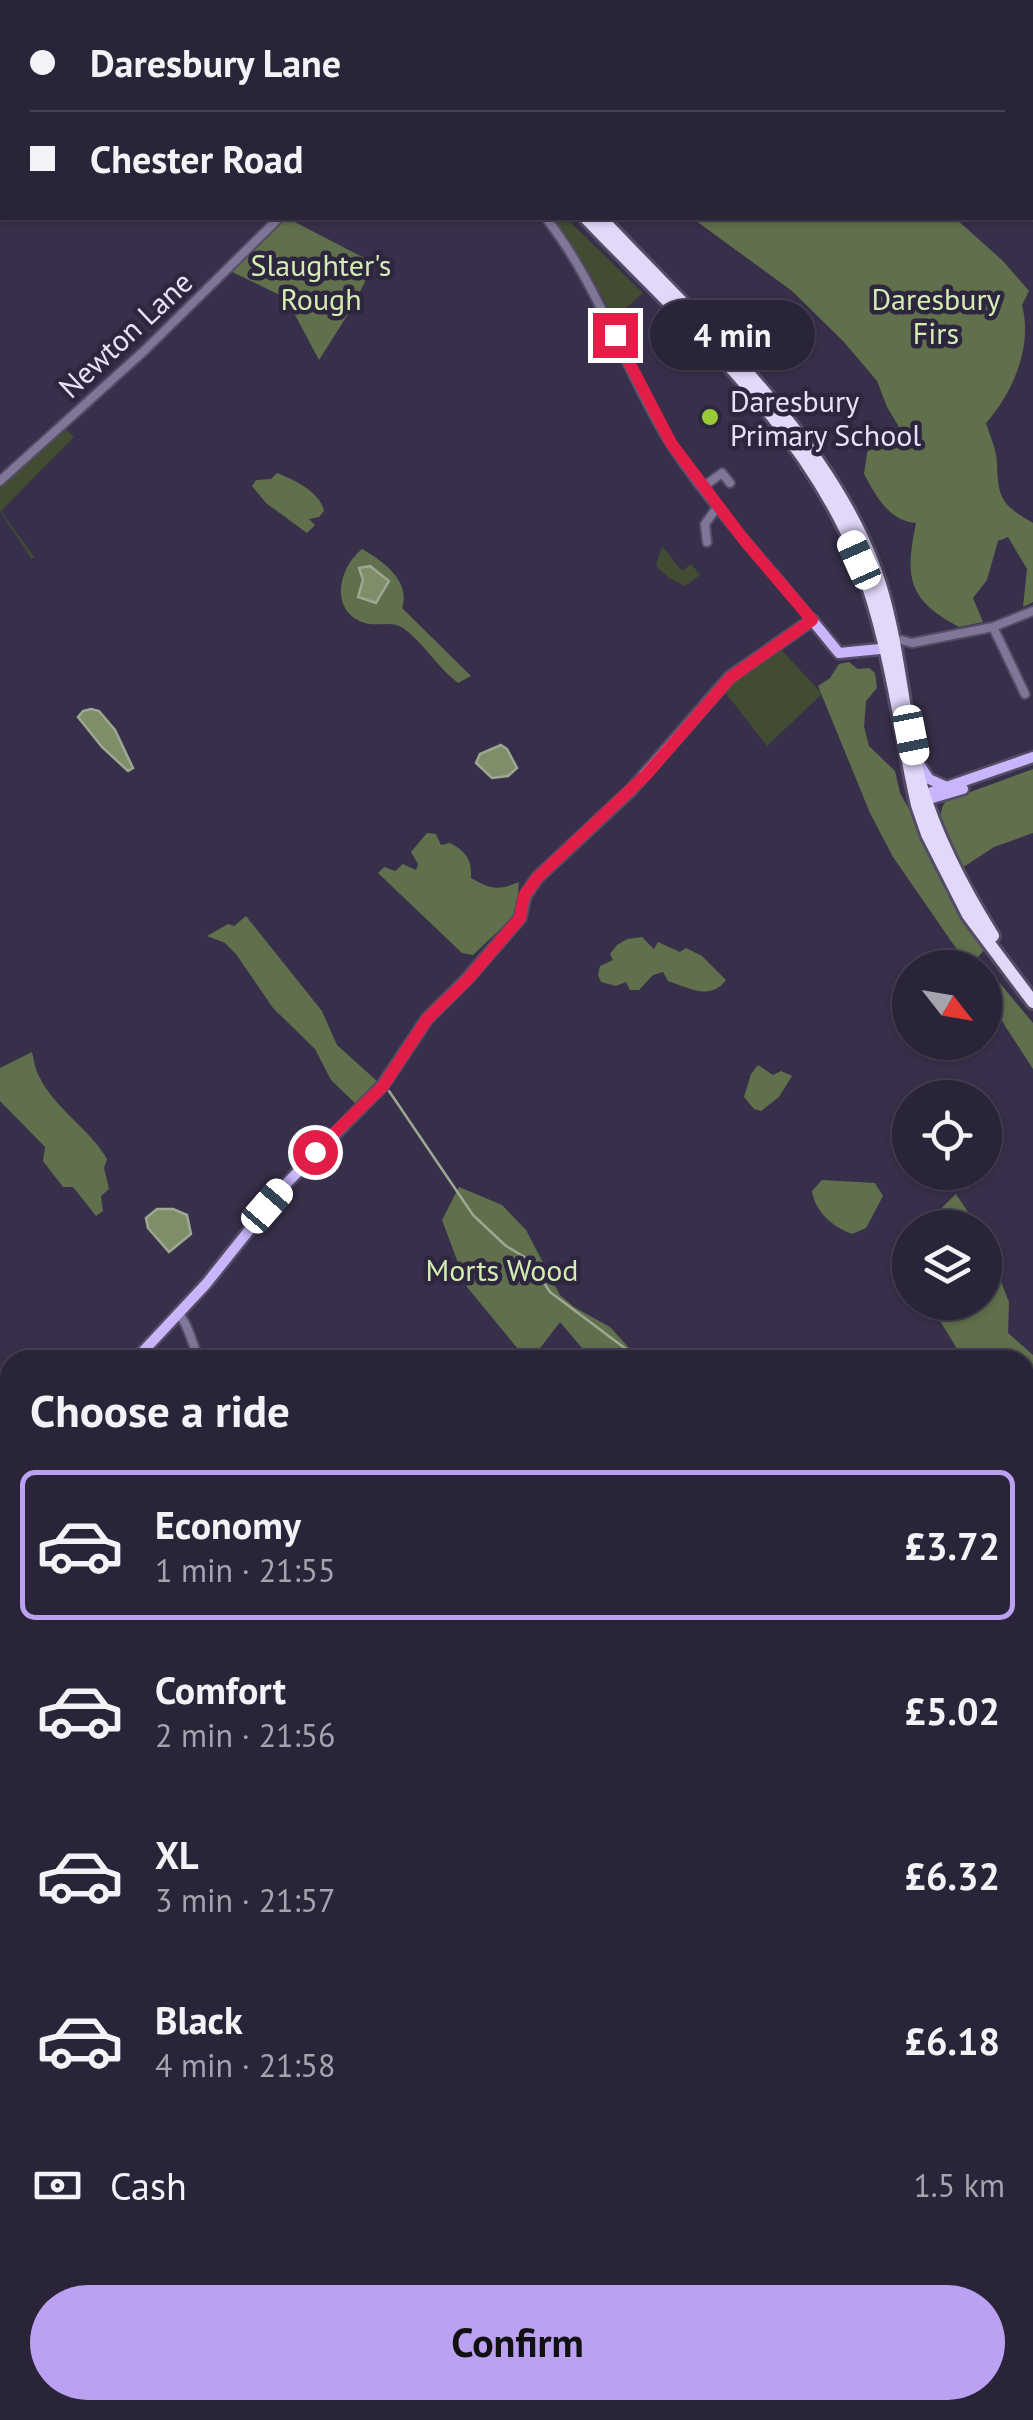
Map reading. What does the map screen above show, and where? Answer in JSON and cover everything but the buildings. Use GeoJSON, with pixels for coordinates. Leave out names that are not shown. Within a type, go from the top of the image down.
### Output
{"type":"FeatureCollection","features":[{"type":"Feature","properties":{"kind":"highway"},"geometry":{"type":"LineString","coordinates":[[588,220],[750,392],[802,455],[834,506],[894,645],[922,797],[974,906],[1033,1000]]}},
{"type":"Feature","properties":{"kind":"highway"},"geometry":{"type":"LineString","coordinates":[[603,220],[778,409],[819,461],[862,536],[886,605],[916,757],[922,797],[919,814],[968,915],[1033,1000]]}},
{"type":"Feature","properties":{"kind":"main road"},"geometry":{"type":"LineString","coordinates":[[144,1350],[217,1271],[284,1187],[383,1086],[427,1019],[467,980],[520,918],[524,896],[537,878],[646,775],[730,678],[812,620],[840,654],[894,645]]}},
{"type":"Feature","properties":{"kind":"main road"},"geometry":{"type":"LineString","coordinates":[[916,757],[926,776],[952,789]]}},
{"type":"Feature","properties":{"kind":"main road"},"geometry":{"type":"LineString","coordinates":[[922,797],[1033,761]]}},
{"type":"Feature","properties":{"kind":"main road"},"geometry":{"type":"LineString","coordinates":[[932,818],[937,805],[952,789]]}},
{"type":"Feature","properties":{"kind":"street","name":"Newton Lane"},"geometry":{"type":"LineString","coordinates":[[0,481],[144,350],[277,220]]}},
{"type":"Feature","properties":{"kind":"street"},"geometry":{"type":"LineString","coordinates":[[547,220],[579,263],[661,428],[718,506],[812,620]]}},
{"type":"Feature","properties":{"kind":"street"},"geometry":{"type":"LineString","coordinates":[[703,486],[720,469],[730,483]]}},
{"type":"Feature","properties":{"kind":"street"},"geometry":{"type":"LineString","coordinates":[[707,542],[705,524],[718,506]]}},
{"type":"Feature","properties":{"kind":"street"},"geometry":{"type":"LineString","coordinates":[[894,645],[993,627],[1033,611]]}},
{"type":"Feature","properties":{"kind":"street"},"geometry":{"type":"LineString","coordinates":[[993,627],[1016,685],[1025,694]]}},
{"type":"Feature","properties":{"kind":"street"},"geometry":{"type":"LineString","coordinates":[[178,1313],[195,1350]]}},
{"type":"Feature","properties":{"kind":"shaded area"},"geometry":{"type":"Polygon","coordinates":[[[552,220],[568,220],[643,293],[614,319],[583,262],[552,220]]]}},
{"type":"Feature","properties":{"kind":"shaded area"},"geometry":{"type":"Polygon","coordinates":[[[64,428],[74,437],[1,511],[35,558],[31,558],[0,511],[0,485],[64,428]]]}},
{"type":"Feature","properties":{"kind":"shaded area"},"geometry":{"type":"Polygon","coordinates":[[[662,546],[682,571],[691,564],[700,575],[685,586],[669,578],[656,566],[662,546]]]}},
{"type":"Feature","properties":{"kind":"shaded area"},"geometry":{"type":"Polygon","coordinates":[[[370,566],[389,581],[376,603],[358,597],[363,580],[359,568],[370,566]]]}},
{"type":"Feature","properties":{"kind":"shaded area"},"geometry":{"type":"Polygon","coordinates":[[[777,645],[822,694],[767,746],[721,687],[777,645]]]}},
{"type":"Feature","properties":{"kind":"shaded area"},"geometry":{"type":"Polygon","coordinates":[[[91,709],[99,711],[115,730],[133,768],[128,771],[102,747],[78,717],[91,709]]]}},
{"type":"Feature","properties":{"kind":"shaded area"},"geometry":{"type":"Polygon","coordinates":[[[501,745],[517,768],[508,776],[492,778],[476,763],[480,754],[501,745]]]}},
{"type":"Feature","properties":{"kind":"shaded area"},"geometry":{"type":"Polygon","coordinates":[[[157,1209],[173,1209],[187,1215],[191,1234],[169,1252],[148,1228],[146,1218],[157,1209]]]}},
{"type":"Feature","properties":{"kind":"green space","name":"Slaughter's Rough"},"geometry":{"type":"Polygon","coordinates":[[[279,220],[291,220],[374,263],[352,308],[319,360],[286,298],[228,270],[279,220]]]}},
{"type":"Feature","properties":{"kind":"green space","name":"Daresbury Firs"},"geometry":{"type":"Polygon","coordinates":[[[695,220],[957,220],[1003,261],[1029,291],[1022,305],[1025,337],[1018,368],[1005,398],[986,423],[1004,500],[1033,523],[1033,602],[1023,607],[1027,569],[1008,537],[998,541],[987,580],[973,598],[983,622],[959,627],[929,607],[920,596],[911,573],[916,523],[891,512],[864,474],[869,440],[902,449],[908,442],[877,381],[792,291],[695,220]]]}},
{"type":"Feature","properties":{"kind":"green space"},"geometry":{"type":"Polygon","coordinates":[[[277,473],[306,488],[322,504],[324,511],[309,519],[315,525],[307,533],[266,503],[252,486],[256,480],[271,479],[277,473]]]}},
{"type":"Feature","properties":{"kind":"green space"},"geometry":{"type":"Polygon","coordinates":[[[362,549],[399,581],[404,598],[402,608],[471,676],[458,683],[403,628],[365,623],[346,609],[342,599],[343,577],[362,549]]]}},
{"type":"Feature","properties":{"kind":"green space"},"geometry":{"type":"Polygon","coordinates":[[[849,662],[875,673],[877,688],[866,701],[864,727],[869,746],[895,771],[900,793],[987,947],[984,950],[957,950],[893,857],[870,813],[818,686],[830,678],[839,664],[849,662]]]}},
{"type":"Feature","properties":{"kind":"green space"},"geometry":{"type":"Polygon","coordinates":[[[1033,769],[1033,833],[994,847],[962,868],[942,825],[946,801],[1033,769]]]}},
{"type":"Feature","properties":{"kind":"green space"},"geometry":{"type":"Polygon","coordinates":[[[427,833],[436,834],[441,845],[450,843],[464,853],[471,878],[478,882],[500,888],[519,882],[516,914],[473,955],[462,953],[378,873],[384,867],[395,871],[403,864],[416,870],[418,864],[411,852],[427,833]]]}},
{"type":"Feature","properties":{"kind":"green space"},"geometry":{"type":"Polygon","coordinates":[[[246,916],[322,1011],[337,1045],[378,1082],[358,1106],[331,1080],[315,1049],[273,1008],[236,954],[225,943],[207,936],[228,924],[234,926],[246,916]]]}},
{"type":"Feature","properties":{"kind":"green space"},"geometry":{"type":"Polygon","coordinates":[[[642,937],[654,949],[658,942],[702,956],[726,980],[706,991],[668,981],[663,972],[653,975],[639,990],[630,990],[626,982],[616,986],[601,982],[600,966],[613,960],[610,954],[617,945],[642,937]]]}},
{"type":"Feature","properties":{"kind":"green space"},"geometry":{"type":"Polygon","coordinates":[[[1002,986],[1033,1023],[1033,1069],[1002,1021],[1002,986]]]}},
{"type":"Feature","properties":{"kind":"green space"},"geometry":{"type":"Polygon","coordinates":[[[32,1052],[45,1087],[107,1159],[104,1168],[109,1189],[101,1196],[103,1211],[96,1216],[73,1187],[63,1187],[43,1161],[45,1147],[0,1101],[0,1068],[32,1052]]]}},
{"type":"Feature","properties":{"kind":"green space"},"geometry":{"type":"Polygon","coordinates":[[[758,1065],[773,1075],[781,1071],[792,1076],[779,1097],[761,1111],[744,1097],[758,1065]]]}},
{"type":"Feature","properties":{"kind":"green space"},"geometry":{"type":"Polygon","coordinates":[[[822,1180],[875,1183],[883,1196],[866,1228],[852,1234],[826,1218],[812,1191],[822,1180]]]}},
{"type":"Feature","properties":{"kind":"green space","name":"Morts Wood"},"geometry":{"type":"Polygon","coordinates":[[[459,1187],[502,1205],[526,1230],[560,1295],[610,1327],[631,1350],[584,1350],[560,1322],[539,1350],[519,1350],[467,1287],[442,1220],[459,1187]]]}},
{"type":"Feature","properties":{"kind":"green space"},"geometry":{"type":"Polygon","coordinates":[[[956,1194],[967,1210],[940,1210],[956,1194]]]}},
{"type":"Feature","properties":{"kind":"green space"},"geometry":{"type":"Polygon","coordinates":[[[1002,1284],[1009,1302],[1008,1333],[1027,1350],[958,1350],[939,1320],[1002,1320],[1002,1284]]]}},
{"type":"Feature","properties":{"kind":"waterway"},"geometry":{"type":"LineString","coordinates":[[389,1091],[473,1215],[506,1246],[528,1259],[550,1292],[626,1350]]}},
{"type":"Feature","properties":{"kind":"place","name":"Daresbury Primary School"},"geometry":{"type":"Point","coordinates":[710,417]}},
{"type":"Feature","properties":{"kind":"route"},"geometry":{"type":"LineString","coordinates":[[315,1152],[383,1086],[427,1019],[467,980],[520,918],[524,896],[537,878],[646,775],[730,678],[812,620],[744,540],[671,443],[615,335]]}}]}
